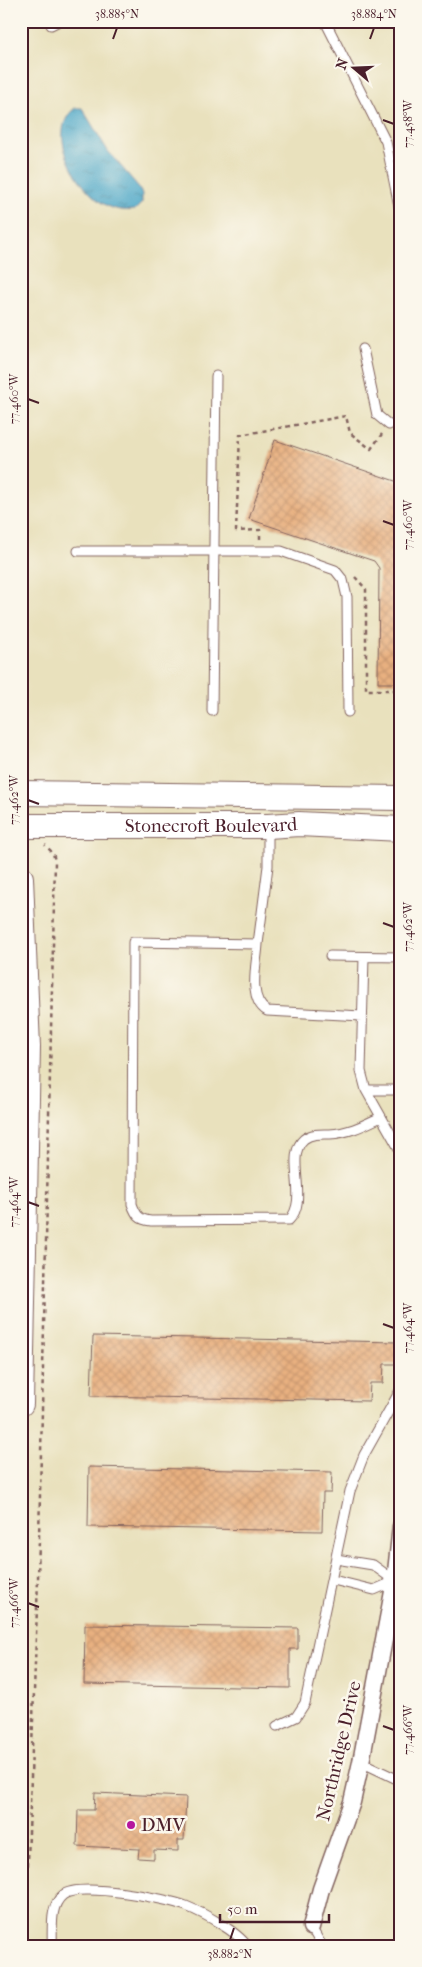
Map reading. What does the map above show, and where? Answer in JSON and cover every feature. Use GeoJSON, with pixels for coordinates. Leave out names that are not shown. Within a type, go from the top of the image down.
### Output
{"type":"FeatureCollection","features":[{"type":"Feature","properties":{"kind":"main road","name":"Stonecroft Boulevard"},"geometry":{"type":"LineString","coordinates":[[21,793],[401,798]]}},
{"type":"Feature","properties":{"kind":"main road","name":"Stonecroft Boulevard"},"geometry":{"type":"LineString","coordinates":[[21,826],[268,826],[299,824],[401,829]]}},
{"type":"Feature","properties":{"kind":"main road"},"geometry":{"type":"LineString","coordinates":[[21,878],[28,1047],[21,1404]]}},
{"type":"Feature","properties":{"kind":"street","name":"Northridge Drive"},"geometry":{"type":"LineString","coordinates":[[311,1927],[321,1889],[352,1802],[361,1762],[398,1576],[401,1526]]}},
{"type":"Feature","properties":{"kind":"lane"},"geometry":{"type":"LineString","coordinates":[[50,21],[51,25],[58,21]]}},
{"type":"Feature","properties":{"kind":"lane"},"geometry":{"type":"LineString","coordinates":[[325,21],[386,142],[401,216]]}},
{"type":"Feature","properties":{"kind":"lane"},"geometry":{"type":"LineString","coordinates":[[363,349],[377,415],[389,425]]}},
{"type":"Feature","properties":{"kind":"lane"},"geometry":{"type":"LineString","coordinates":[[212,711],[216,376]]}},
{"type":"Feature","properties":{"kind":"lane"},"geometry":{"type":"LineString","coordinates":[[78,551],[281,551],[335,570],[340,574],[347,597],[348,712]]}},
{"type":"Feature","properties":{"kind":"lane"},"geometry":{"type":"LineString","coordinates":[[268,826],[268,866],[258,944],[255,996],[260,1007],[267,1011],[362,1016]]}},
{"type":"Feature","properties":{"kind":"lane"},"geometry":{"type":"LineString","coordinates":[[258,944],[133,942],[132,1204],[136,1214],[142,1220],[151,1221],[289,1220],[296,1209],[297,1154],[300,1143],[313,1134],[350,1132],[381,1117]]}},
{"type":"Feature","properties":{"kind":"lane"},"geometry":{"type":"LineString","coordinates":[[330,956],[401,957]]}},
{"type":"Feature","properties":{"kind":"lane"},"geometry":{"type":"LineString","coordinates":[[364,956],[361,1071],[366,1090],[401,1152]]}},
{"type":"Feature","properties":{"kind":"lane"},"geometry":{"type":"LineString","coordinates":[[366,1090],[401,1090]]}},
{"type":"Feature","properties":{"kind":"lane"},"geometry":{"type":"LineString","coordinates":[[277,1726],[296,1717],[305,1703],[333,1580],[350,1491],[368,1446],[401,1389]]}},
{"type":"Feature","properties":{"kind":"lane"},"geometry":{"type":"LineString","coordinates":[[336,1559],[373,1565],[398,1576]]}},
{"type":"Feature","properties":{"kind":"lane"},"geometry":{"type":"LineString","coordinates":[[333,1580],[374,1590],[398,1576]]}},
{"type":"Feature","properties":{"kind":"lane"},"geometry":{"type":"LineString","coordinates":[[361,1762],[401,1781]]}},
{"type":"Feature","properties":{"kind":"lane"},"geometry":{"type":"LineString","coordinates":[[52,1946],[53,1914],[56,1902],[64,1894],[76,1890],[116,1892],[186,1906],[220,1924],[246,1946]]}},
{"type":"Feature","properties":{"kind":"lane"},"geometry":{"type":"LineString","coordinates":[[311,1927],[322,1946]]}},
{"type":"Feature","properties":{"kind":"path"},"geometry":{"type":"LineString","coordinates":[[260,545],[260,530],[236,531],[240,435],[346,416],[350,433],[371,449],[401,409]]}},
{"type":"Feature","properties":{"kind":"path"},"geometry":{"type":"LineString","coordinates":[[352,574],[366,589],[366,690],[401,690]]}},
{"type":"Feature","properties":{"kind":"water"},"geometry":{"type":"Polygon","coordinates":[[[75,108],[82,108],[108,151],[137,185],[142,194],[142,203],[135,210],[118,210],[102,203],[92,195],[74,172],[64,144],[63,131],[66,118],[75,108]]]}},
{"type":"Feature","properties":{"kind":"building"},"geometry":{"type":"Polygon","coordinates":[[[275,440],[401,483],[401,683],[378,683],[379,568],[374,561],[249,519],[275,440]]]}},
{"type":"Feature","properties":{"kind":"building"},"geometry":{"type":"Polygon","coordinates":[[[93,1336],[397,1342],[397,1364],[384,1364],[383,1383],[370,1383],[369,1401],[91,1396],[93,1336]]]}},
{"type":"Feature","properties":{"kind":"building"},"geometry":{"type":"Polygon","coordinates":[[[89,1467],[332,1472],[331,1493],[323,1493],[322,1531],[88,1527],[89,1467]]]}},
{"type":"Feature","properties":{"kind":"building"},"geometry":{"type":"Polygon","coordinates":[[[85,1625],[298,1628],[298,1649],[290,1649],[290,1688],[84,1684],[85,1625]]]}},
{"type":"Feature","properties":{"kind":"building","name":"DMV"},"geometry":{"type":"Polygon","coordinates":[[[95,1793],[186,1797],[184,1840],[178,1840],[178,1851],[154,1850],[154,1859],[138,1858],[139,1849],[77,1846],[78,1810],[94,1810],[95,1793]]]}},
{"type":"Feature","properties":{"kind":"place","name":"DMV"},"geometry":{"type":"Point","coordinates":[131,1825]}}]}
